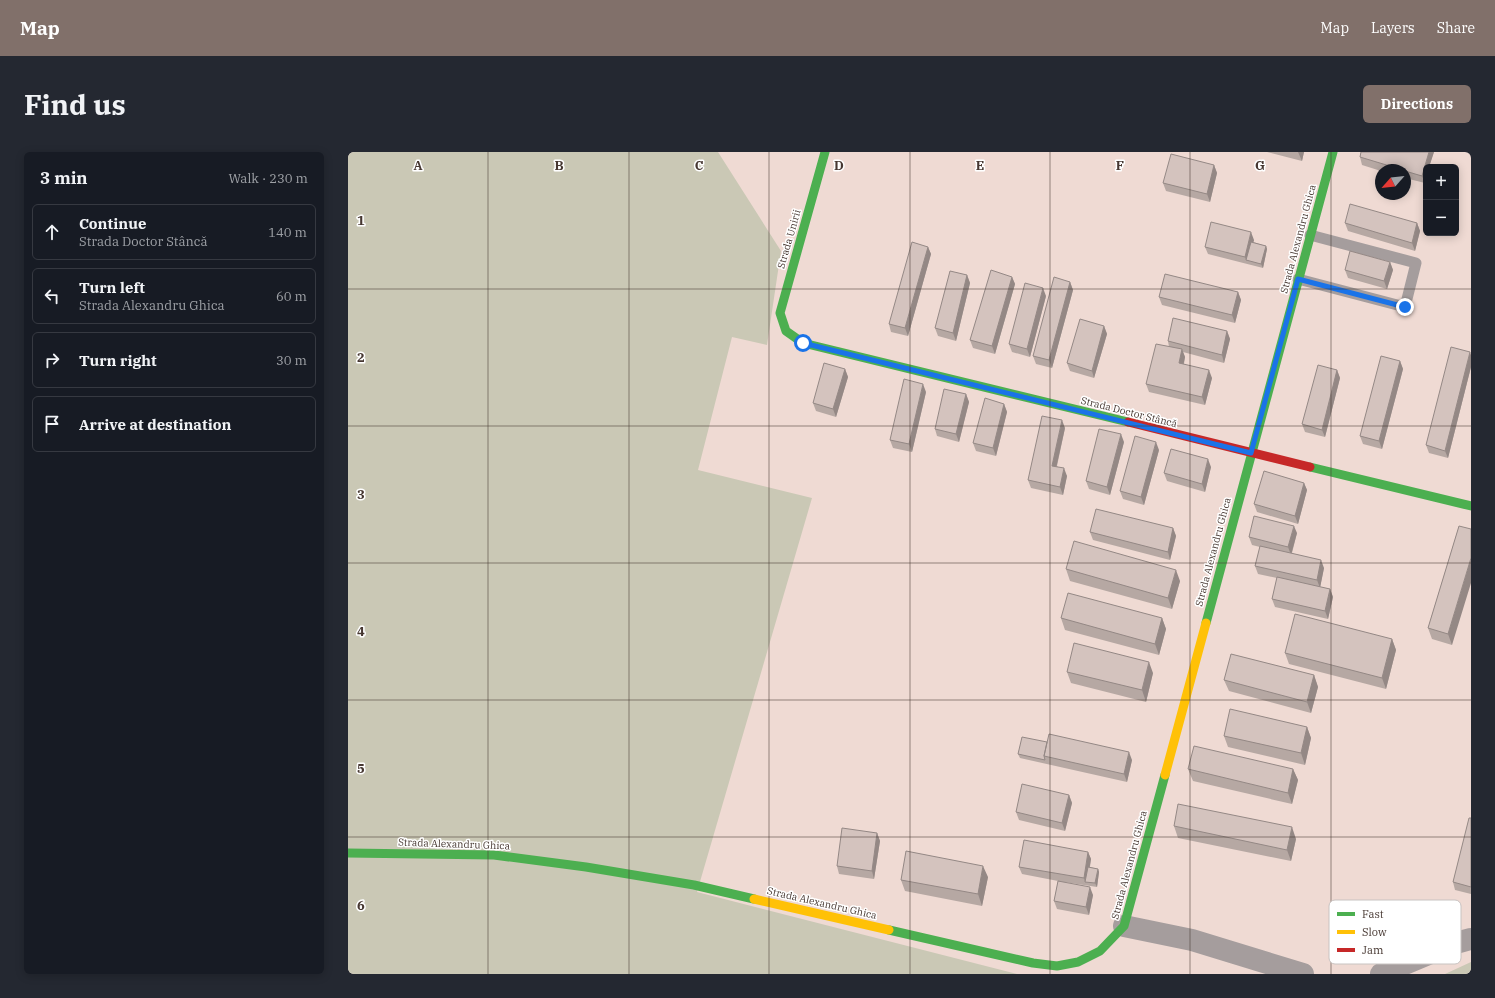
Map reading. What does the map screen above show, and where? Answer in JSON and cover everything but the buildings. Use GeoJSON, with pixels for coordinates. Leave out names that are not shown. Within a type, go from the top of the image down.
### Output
{"type":"FeatureCollection","features":[{"type":"Feature","properties":{"kind":"street","name":"Strada Unirii"},"geometry":{"type":"LineString","coordinates":[[786,330],[780,313],[825,152]]}},
{"type":"Feature","properties":{"kind":"street","name":"Strada Alexandru Ghica"},"geometry":{"type":"LineString","coordinates":[[348,853],[494,856],[586,867],[694,885],[1033,963],[1057,966],[1078,962],[1100,951],[1124,926],[1333,152]]}},
{"type":"Feature","properties":{"kind":"street","name":"Strada Doctor Stâncă"},"geometry":{"type":"LineString","coordinates":[[786,330],[803,343],[1471,506]]}},
{"type":"Feature","properties":{"kind":"street"},"geometry":{"type":"LineString","coordinates":[[1124,926],[1192,940],[1303,974]]}},
{"type":"Feature","properties":{"kind":"street"},"geometry":{"type":"LineString","coordinates":[[1461,942],[1471,939]]}},
{"type":"Feature","properties":{"kind":"street"},"geometry":{"type":"LineString","coordinates":[[1381,974],[1405,964]]}},
{"type":"Feature","properties":{"kind":"lane"},"geometry":{"type":"LineString","coordinates":[[1298,279],[1405,307],[1416,263],[1310,235]]}},
{"type":"Feature","properties":{"kind":"shaded area"},"geometry":{"type":"Polygon","coordinates":[[[348,152],[718,152],[781,251],[767,345],[732,337],[698,470],[812,498],[697,892],[1017,974],[348,974],[348,152]]]}},
{"type":"Feature","properties":{"kind":"shaded area"},"geometry":{"type":"Polygon","coordinates":[[[1471,962],[1471,974],[1445,974],[1471,962]]]}},
{"type":"Feature","properties":{"kind":"traffic: fast"},"geometry":{"type":"LineString","coordinates":[[825,152],[780,313],[786,331],[803,343],[1128,422]]}},
{"type":"Feature","properties":{"kind":"traffic: fast"},"geometry":{"type":"LineString","coordinates":[[1206,623],[1333,152]]}},
{"type":"Feature","properties":{"kind":"traffic: fast"},"geometry":{"type":"LineString","coordinates":[[1310,467],[1471,506]]}},
{"type":"Feature","properties":{"kind":"traffic: fast"},"geometry":{"type":"LineString","coordinates":[[889,930],[1033,963],[1057,966],[1078,962],[1100,951],[1124,926],[1165,775]]}},
{"type":"Feature","properties":{"kind":"traffic: fast"},"geometry":{"type":"LineString","coordinates":[[348,853],[494,855],[586,867],[694,885],[754,899]]}},
{"type":"Feature","properties":{"kind":"traffic: slow"},"geometry":{"type":"LineString","coordinates":[[1165,775],[1206,623]]}},
{"type":"Feature","properties":{"kind":"traffic: slow"},"geometry":{"type":"LineString","coordinates":[[754,899],[889,930]]}},
{"type":"Feature","properties":{"kind":"traffic: jam"},"geometry":{"type":"LineString","coordinates":[[1128,422],[1310,467]]}},
{"type":"Feature","properties":{"kind":"route"},"geometry":{"type":"LineString","coordinates":[[803,343],[1251,453],[1298,279],[1405,307]]}}]}
